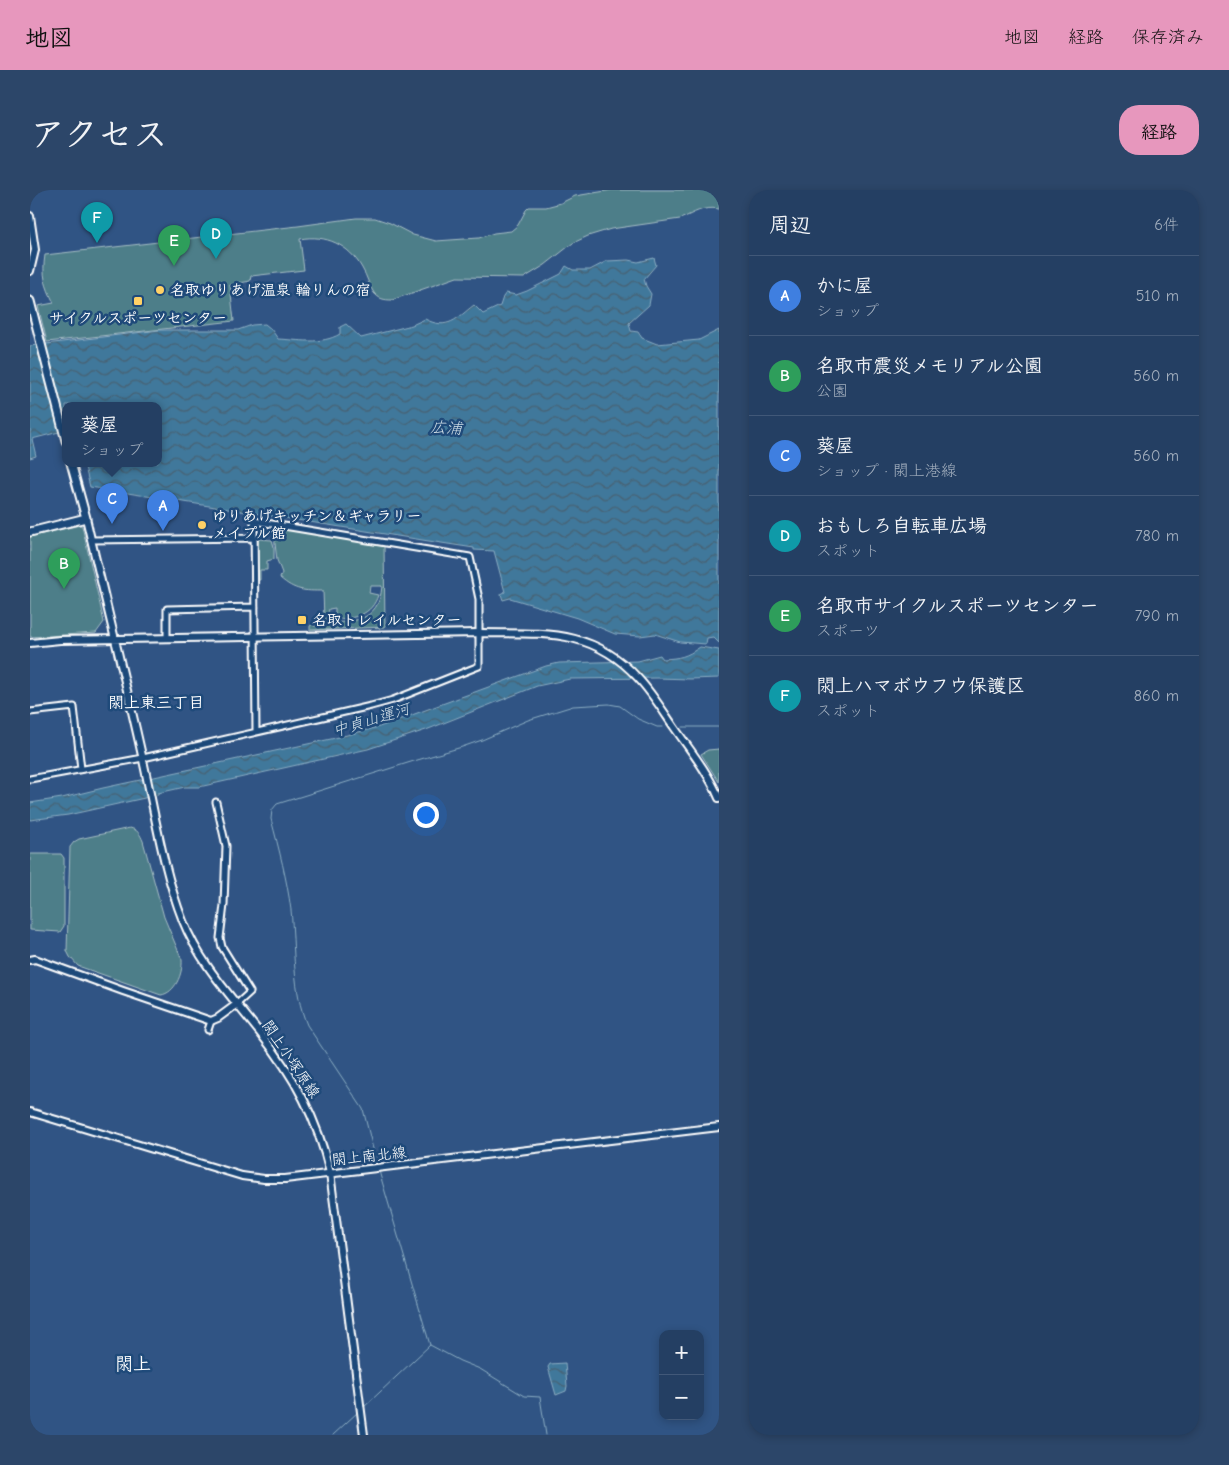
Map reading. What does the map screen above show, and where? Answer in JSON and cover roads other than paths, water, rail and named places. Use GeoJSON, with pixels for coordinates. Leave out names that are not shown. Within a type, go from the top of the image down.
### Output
{"type":"FeatureCollection","features":[{"type":"Feature","properties":{"kind":"main road"},"geometry":{"type":"LineString","coordinates":[[30,301],[62,426]]}},
{"type":"Feature","properties":{"kind":"main road"},"geometry":{"type":"LineString","coordinates":[[30,532],[86,518],[73,467]]}},
{"type":"Feature","properties":{"kind":"street"},"geometry":{"type":"LineString","coordinates":[[30,216],[35,250],[30,271]]}},
{"type":"Feature","properties":{"kind":"street"},"geometry":{"type":"LineString","coordinates":[[86,518],[143,758]]}},
{"type":"Feature","properties":{"kind":"street"},"geometry":{"type":"LineString","coordinates":[[30,779],[143,758],[256,732],[386,702],[479,666],[479,598],[470,557],[254,521],[256,732]]}},
{"type":"Feature","properties":{"kind":"street"},"geometry":{"type":"LineString","coordinates":[[91,540],[254,538]]}},
{"type":"Feature","properties":{"kind":"street"},"geometry":{"type":"LineString","coordinates":[[167,638],[167,609],[255,607]]}},
{"type":"Feature","properties":{"kind":"street"},"geometry":{"type":"LineString","coordinates":[[30,643],[60,640],[479,633],[537,633],[565,636],[588,642],[612,655],[621,661],[644,685],[710,780],[719,798]]}},
{"type":"Feature","properties":{"kind":"street"},"geometry":{"type":"LineString","coordinates":[[30,712],[74,707],[81,770]]}},
{"type":"Feature","properties":{"kind":"street","name":"閖上小塚原線"},"geometry":{"type":"LineString","coordinates":[[143,758],[174,897],[184,922],[196,947],[211,971],[280,1060],[310,1110],[320,1135],[330,1173],[364,1435]]}},
{"type":"Feature","properties":{"kind":"street"},"geometry":{"type":"LineString","coordinates":[[30,960],[35,959],[123,992],[211,1020],[218,1018],[237,1004],[250,992],[222,947],[220,938],[224,905],[226,846],[216,802]]}},
{"type":"Feature","properties":{"kind":"street"},"geometry":{"type":"LineString","coordinates":[[208,1030],[211,1020]]}},
{"type":"Feature","properties":{"kind":"street","name":"閖上南北線"},"geometry":{"type":"LineString","coordinates":[[30,1112],[242,1176],[264,1179],[370,1169],[719,1127]]}},
{"type":"Feature","properties":{"kind":"water","name":"広浦"},"geometry":{"type":"Polygon","coordinates":[[[654,258],[656,265],[644,279],[651,294],[649,305],[629,323],[631,331],[638,332],[642,338],[657,344],[699,340],[719,330],[719,643],[713,637],[707,638],[706,644],[680,642],[655,634],[640,636],[615,634],[577,618],[510,598],[503,600],[501,594],[505,592],[494,551],[474,550],[474,548],[90,487],[85,467],[162,467],[162,402],[62,402],[62,432],[32,439],[36,456],[30,458],[30,346],[159,330],[238,330],[252,325],[265,324],[278,339],[325,340],[340,334],[340,327],[346,324],[361,338],[412,325],[425,319],[440,324],[446,323],[457,318],[474,305],[483,314],[500,306],[506,293],[516,295],[527,291],[561,274],[566,266],[573,270],[590,270],[607,261],[628,260],[638,262],[654,258]]]}},
{"type":"Feature","properties":{"kind":"water"},"geometry":{"type":"Polygon","coordinates":[[[700,647],[719,650],[719,678],[570,679],[537,686],[426,730],[368,749],[199,787],[185,787],[68,815],[30,820],[30,803],[62,798],[379,727],[546,666],[559,663],[638,661],[660,655],[663,659],[674,658],[687,655],[700,647]]]}},
{"type":"Feature","properties":{"kind":"water"},"geometry":{"type":"Polygon","coordinates":[[[565,1363],[566,1391],[556,1395],[548,1367],[550,1364],[565,1363]]]}},
{"type":"Feature","properties":{"kind":"waterway"},"geometry":{"type":"LineString","coordinates":[[377,1165],[363,1109],[307,1025],[302,1011],[296,983],[291,910],[271,819],[272,810],[277,804],[462,747],[528,720],[573,706],[609,704],[620,706],[638,719],[657,727],[663,727]]}},
{"type":"Feature","properties":{"kind":"waterway"},"geometry":{"type":"LineString","coordinates":[[683,727],[719,727]]}},
{"type":"Feature","properties":{"kind":"waterway"},"geometry":{"type":"LineString","coordinates":[[363,1408],[430,1345],[379,1171]]}},
{"type":"Feature","properties":{"kind":"waterway"},"geometry":{"type":"LineString","coordinates":[[430,1345],[480,1369],[524,1396],[540,1397],[546,1435]]}},
{"type":"Feature","properties":{"kind":"waterway"},"geometry":{"type":"LineString","coordinates":[[333,1435],[358,1412]]}},
{"type":"Feature","properties":{"kind":"place","name":"閖上ハマボウフウ保護区"},"geometry":{"type":"Point","coordinates":[97,243]}},
{"type":"Feature","properties":{"kind":"place","name":"おもしろ自転車広場"},"geometry":{"type":"Point","coordinates":[216,259]}},
{"type":"Feature","properties":{"kind":"place","name":"名取市サイクルスポーツセンター"},"geometry":{"type":"Point","coordinates":[174,266]}},
{"type":"Feature","properties":{"kind":"place","name":"名取ゆりあげ温泉 輪りんの宿"},"geometry":{"type":"Point","coordinates":[160,290]}},
{"type":"Feature","properties":{"kind":"place","name":"サイクルスポーツセンター"},"geometry":{"type":"Point","coordinates":[138,301]}},
{"type":"Feature","properties":{"kind":"place","name":"葵屋"},"geometry":{"type":"Point","coordinates":[112,524]}},
{"type":"Feature","properties":{"kind":"place","name":"ゆりあげキッチン＆ギャラリー メイプル館"},"geometry":{"type":"Point","coordinates":[202,525]}},
{"type":"Feature","properties":{"kind":"place","name":"かに屋"},"geometry":{"type":"Point","coordinates":[163,531]}},
{"type":"Feature","properties":{"kind":"place","name":"名取市震災メモリアル公園"},"geometry":{"type":"Point","coordinates":[64,589]}},
{"type":"Feature","properties":{"kind":"place","name":"名取トレイルセンター"},"geometry":{"type":"Point","coordinates":[302,620]}},
{"type":"Feature","properties":{"kind":"district","name":"閖上東三丁目"},"geometry":{"type":"Point","coordinates":[156,703]}},
{"type":"Feature","properties":{"kind":"district","name":"閖上"},"geometry":{"type":"Point","coordinates":[133,1364]}},
{"type":"Feature","properties":{"kind":"water label","name":"中貞山運河"},"geometry":{"type":"Point","coordinates":[371,720]}}]}
